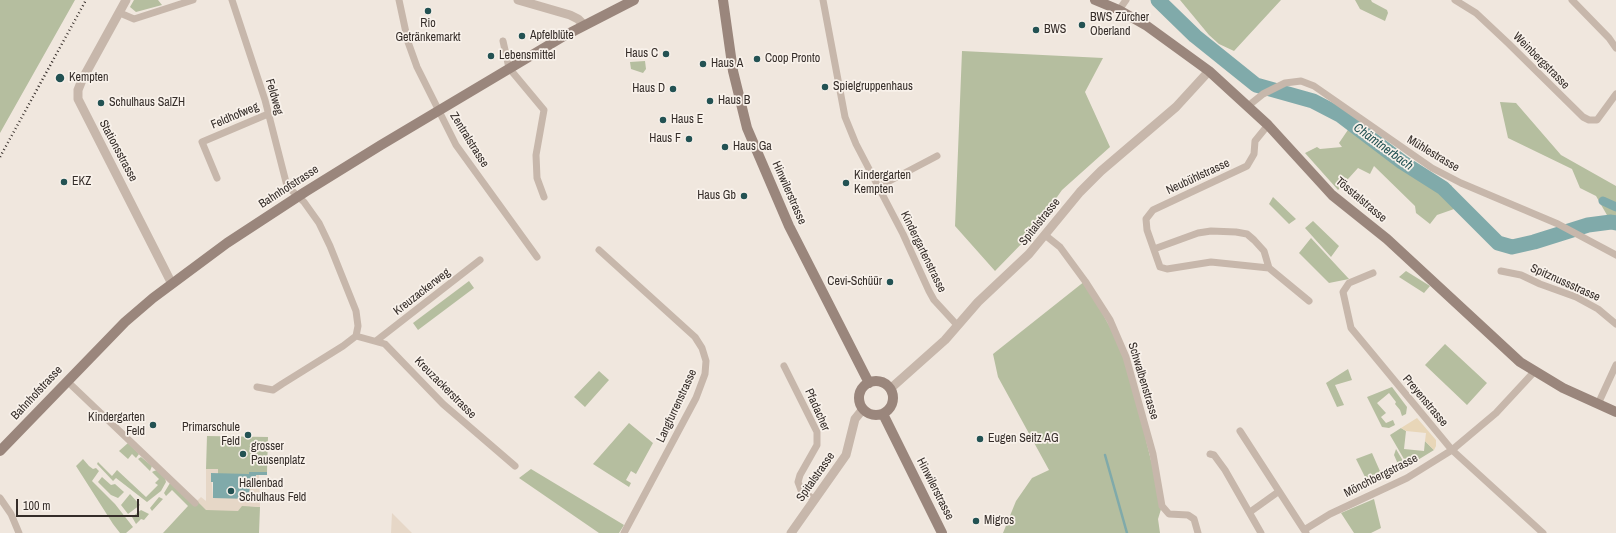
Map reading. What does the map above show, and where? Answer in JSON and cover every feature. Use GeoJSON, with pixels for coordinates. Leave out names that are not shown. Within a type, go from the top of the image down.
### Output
{"type":"FeatureCollection","features":[{"type":"Feature","properties":{"kind":"main road","name":"Bahnhofstrasse"},"geometry":{"type":"LineString","coordinates":[[0,451],[125,322],[172,284],[227,244],[298,196],[509,68],[584,25],[634,0]]}},
{"type":"Feature","properties":{"kind":"main road","name":"Hinwilerstrasse"},"geometry":{"type":"LineString","coordinates":[[723,0],[733,71],[747,128],[789,226],[869,383]]}},
{"type":"Feature","properties":{"kind":"main road","name":"Tösstalstrasse"},"geometry":{"type":"LineString","coordinates":[[1095,0],[1119,10],[1147,26],[1209,71],[1268,125],[1332,195],[1387,239],[1520,362],[1534,372],[1563,388],[1616,412]]}},
{"type":"Feature","properties":{"kind":"main road"},"geometry":{"type":"LineString","coordinates":[[878,381],[890,389],[892,403],[883,414],[872,415],[863,410],[859,402],[860,393],[869,383],[878,381]]}},
{"type":"Feature","properties":{"kind":"main road","name":"Hinwilerstrasse"},"geometry":{"type":"LineString","coordinates":[[883,414],[942,533]]}},
{"type":"Feature","properties":{"kind":"street","name":"Stationsstrasse"},"geometry":{"type":"LineString","coordinates":[[126,0],[82,80],[78,90],[78,99],[172,284]]}},
{"type":"Feature","properties":{"kind":"street"},"geometry":{"type":"LineString","coordinates":[[120,13],[134,19],[193,0]]}},
{"type":"Feature","properties":{"kind":"street","name":"Feldweg"},"geometry":{"type":"LineString","coordinates":[[232,0],[268,114],[287,186],[298,196]]}},
{"type":"Feature","properties":{"kind":"street","name":"Zentralstrasse"},"geometry":{"type":"LineString","coordinates":[[399,0],[408,42],[438,111],[456,145],[537,257]]}},
{"type":"Feature","properties":{"kind":"street"},"geometry":{"type":"LineString","coordinates":[[518,0],[570,15],[578,19],[584,25]]}},
{"type":"Feature","properties":{"kind":"street","name":"Kindergartenstrasse"},"geometry":{"type":"LineString","coordinates":[[823,0],[845,117],[856,144],[903,234],[928,292],[957,325]]}},
{"type":"Feature","properties":{"kind":"street"},"geometry":{"type":"LineString","coordinates":[[1119,10],[1126,0]]}},
{"type":"Feature","properties":{"kind":"street","name":"Weinbergstrasse"},"geometry":{"type":"LineString","coordinates":[[1455,0],[1476,13],[1583,117],[1589,120],[1597,120],[1613,107],[1616,94]]}},
{"type":"Feature","properties":{"kind":"street"},"geometry":{"type":"LineString","coordinates":[[1572,0],[1609,38],[1616,48]]}},
{"type":"Feature","properties":{"kind":"street"},"geometry":{"type":"LineString","coordinates":[[503,41],[509,68],[544,110],[536,155],[537,178],[544,197]]}},
{"type":"Feature","properties":{"kind":"street","name":"Spitalstrasse"},"geometry":{"type":"LineString","coordinates":[[890,389],[945,340],[978,302],[1029,254],[1080,192],[1101,171],[1176,107],[1209,71]]}},
{"type":"Feature","properties":{"kind":"street","name":"Mühlestrasse"},"geometry":{"type":"LineString","coordinates":[[1248,106],[1263,94],[1283,83],[1301,81],[1314,86],[1432,168],[1461,183],[1545,218],[1616,255]]}},
{"type":"Feature","properties":{"kind":"street","name":"Feldhofweg"},"geometry":{"type":"LineString","coordinates":[[217,178],[202,142],[268,114]]}},
{"type":"Feature","properties":{"kind":"street","name":"Neubühlstrasse"},"geometry":{"type":"LineString","coordinates":[[1268,125],[1255,141],[1254,154],[1247,166],[1152,210],[1146,218],[1147,230],[1160,267],[1167,269],[1211,262],[1270,268]]}},
{"type":"Feature","properties":{"kind":"street"},"geometry":{"type":"LineString","coordinates":[[878,187],[937,156]]}},
{"type":"Feature","properties":{"kind":"street"},"geometry":{"type":"LineString","coordinates":[[257,387],[273,390],[343,346],[356,336],[358,326],[356,311],[330,246],[319,224],[298,196]]}},
{"type":"Feature","properties":{"kind":"street"},"geometry":{"type":"LineString","coordinates":[[1154,249],[1198,233],[1210,231],[1247,234],[1264,251],[1270,268],[1308,301]]}},
{"type":"Feature","properties":{"kind":"street","name":"Schwalbenstrasse"},"geometry":{"type":"LineString","coordinates":[[1046,235],[1060,247],[1085,281],[1110,320],[1126,357],[1153,454],[1162,506],[1170,514],[1188,515],[1194,519],[1198,533]]}},
{"type":"Feature","properties":{"kind":"street","name":"Langfurrenstrasse"},"geometry":{"type":"LineString","coordinates":[[598,250],[695,337],[702,348],[706,361],[705,374],[696,398],[624,533]]}},
{"type":"Feature","properties":{"kind":"street","name":"Kreuzackerweg"},"geometry":{"type":"LineString","coordinates":[[376,341],[480,260]]}},
{"type":"Feature","properties":{"kind":"street","name":"Spitznussstrasse"},"geometry":{"type":"LineString","coordinates":[[1501,272],[1521,275],[1540,284],[1576,297],[1598,309],[1616,324]]}},
{"type":"Feature","properties":{"kind":"street","name":"Preyenstrasse"},"geometry":{"type":"LineString","coordinates":[[1373,273],[1349,283],[1343,292],[1351,328],[1452,450],[1543,533]]}},
{"type":"Feature","properties":{"kind":"street","name":"Kreuzackerstrasse"},"geometry":{"type":"LineString","coordinates":[[356,336],[385,344],[443,404],[515,466]]}},
{"type":"Feature","properties":{"kind":"street"},"geometry":{"type":"LineString","coordinates":[[1598,404],[1616,365]]}},
{"type":"Feature","properties":{"kind":"street","name":"Pfadacher"},"geometry":{"type":"LineString","coordinates":[[784,366],[817,432],[817,445],[800,475],[798,482],[801,490],[815,500]]}},
{"type":"Feature","properties":{"kind":"street","name":"Mönchbergstrasse"},"geometry":{"type":"LineString","coordinates":[[1305,532],[1330,514],[1408,478],[1452,450],[1496,413],[1534,372]]}},
{"type":"Feature","properties":{"kind":"street"},"geometry":{"type":"LineString","coordinates":[[67,381],[195,503]]}},
{"type":"Feature","properties":{"kind":"street","name":"Spitalstrasse"},"geometry":{"type":"LineString","coordinates":[[791,533],[846,455],[855,420],[863,410]]}},
{"type":"Feature","properties":{"kind":"street"},"geometry":{"type":"LineString","coordinates":[[1240,431],[1305,532]]}},
{"type":"Feature","properties":{"kind":"street"},"geometry":{"type":"LineString","coordinates":[[1210,454],[1214,455],[1225,470],[1261,533]]}},
{"type":"Feature","properties":{"kind":"street"},"geometry":{"type":"LineString","coordinates":[[1250,512],[1278,492]]}},
{"type":"Feature","properties":{"kind":"street"},"geometry":{"type":"LineString","coordinates":[[0,498],[11,514],[19,533]]}},
{"type":"Feature","properties":{"kind":"green space"},"geometry":{"type":"Polygon","coordinates":[[[0,0],[75,0],[0,133],[0,0]]]}},
{"type":"Feature","properties":{"kind":"green space"},"geometry":{"type":"Polygon","coordinates":[[[134,0],[158,0],[162,5],[136,12],[130,7],[134,0]]]}},
{"type":"Feature","properties":{"kind":"green space"},"geometry":{"type":"Polygon","coordinates":[[[1180,0],[1281,0],[1234,51],[1219,44],[1209,35],[1180,0]]]}},
{"type":"Feature","properties":{"kind":"green space"},"geometry":{"type":"Polygon","coordinates":[[[1355,0],[1371,0],[1387,10],[1388,13],[1385,21],[1360,9],[1355,0]]]}},
{"type":"Feature","properties":{"kind":"green space"},"geometry":{"type":"Polygon","coordinates":[[[962,51],[1103,58],[1085,92],[1110,147],[1062,190],[1030,235],[995,271],[955,226],[962,51]]]}},
{"type":"Feature","properties":{"kind":"green space"},"geometry":{"type":"Polygon","coordinates":[[[645,61],[646,69],[643,73],[631,69],[630,62],[645,61]]]}},
{"type":"Feature","properties":{"kind":"green space"},"geometry":{"type":"Polygon","coordinates":[[[1500,102],[1516,103],[1561,155],[1616,186],[1616,223],[1611,222],[1596,196],[1580,188],[1572,169],[1508,138],[1500,102]]]}},
{"type":"Feature","properties":{"kind":"green space"},"geometry":{"type":"Polygon","coordinates":[[[1354,121],[1422,168],[1452,186],[1447,195],[1457,208],[1437,215],[1430,224],[1416,213],[1415,206],[1374,166],[1370,174],[1358,168],[1338,190],[1305,153],[1317,147],[1320,149],[1342,147],[1339,143],[1354,121]]]}},
{"type":"Feature","properties":{"kind":"green space"},"geometry":{"type":"Polygon","coordinates":[[[1273,197],[1296,219],[1289,224],[1269,204],[1273,197]]]}},
{"type":"Feature","properties":{"kind":"green space"},"geometry":{"type":"Polygon","coordinates":[[[1313,221],[1339,246],[1331,257],[1305,228],[1313,221]]]}},
{"type":"Feature","properties":{"kind":"green space"},"geometry":{"type":"Polygon","coordinates":[[[1311,238],[1349,279],[1329,283],[1299,253],[1311,238]]]}},
{"type":"Feature","properties":{"kind":"green space"},"geometry":{"type":"Polygon","coordinates":[[[1406,271],[1430,286],[1424,293],[1399,277],[1406,271]]]}},
{"type":"Feature","properties":{"kind":"green space"},"geometry":{"type":"Polygon","coordinates":[[[469,281],[474,288],[418,330],[413,323],[469,281]]]}},
{"type":"Feature","properties":{"kind":"green space"},"geometry":{"type":"Polygon","coordinates":[[[1085,281],[1126,357],[1162,506],[1158,519],[1160,533],[1003,533],[1016,501],[1032,478],[1049,470],[998,377],[993,354],[1085,281]]]}},
{"type":"Feature","properties":{"kind":"green space"},"geometry":{"type":"Polygon","coordinates":[[[1445,344],[1487,383],[1467,405],[1425,365],[1445,344]]]}},
{"type":"Feature","properties":{"kind":"green space"},"geometry":{"type":"Polygon","coordinates":[[[1348,369],[1352,380],[1335,385],[1344,405],[1337,407],[1326,383],[1348,369]]]}},
{"type":"Feature","properties":{"kind":"green space"},"geometry":{"type":"Polygon","coordinates":[[[599,371],[609,380],[585,407],[574,397],[599,371]]]}},
{"type":"Feature","properties":{"kind":"green space"},"geometry":{"type":"Polygon","coordinates":[[[1392,387],[1407,407],[1406,414],[1402,416],[1400,410],[1395,404],[1396,402],[1389,393],[1377,403],[1386,413],[1381,417],[1386,423],[1393,420],[1395,425],[1389,428],[1382,427],[1367,397],[1392,387]]]}},
{"type":"Feature","properties":{"kind":"green space"},"geometry":{"type":"Polygon","coordinates":[[[629,423],[653,443],[636,474],[631,471],[626,480],[631,483],[629,487],[593,464],[629,423]]]}},
{"type":"Feature","properties":{"kind":"green space"},"geometry":{"type":"Polygon","coordinates":[[[1401,428],[1406,431],[1404,449],[1424,451],[1425,441],[1434,450],[1408,466],[1390,435],[1401,428]]]}},
{"type":"Feature","properties":{"kind":"green space","name":"grosser Pausenplatz"},"geometry":{"type":"Polygon","coordinates":[[[207,436],[268,437],[267,472],[249,472],[249,474],[218,474],[218,469],[206,469],[207,436]]]}},
{"type":"Feature","properties":{"kind":"green space"},"geometry":{"type":"Polygon","coordinates":[[[128,443],[139,454],[136,458],[132,454],[128,459],[119,451],[128,443]]]}},
{"type":"Feature","properties":{"kind":"green space"},"geometry":{"type":"Polygon","coordinates":[[[1396,449],[1406,466],[1384,478],[1382,473],[1401,464],[1398,464],[1394,455],[1396,449]]]}},
{"type":"Feature","properties":{"kind":"green space"},"geometry":{"type":"Polygon","coordinates":[[[1372,453],[1383,478],[1369,485],[1356,459],[1372,453]]]}},
{"type":"Feature","properties":{"kind":"green space"},"geometry":{"type":"Polygon","coordinates":[[[141,457],[152,466],[150,471],[138,459],[141,457]]]}},
{"type":"Feature","properties":{"kind":"green space"},"geometry":{"type":"Polygon","coordinates":[[[83,459],[93,469],[96,468],[99,471],[92,481],[115,504],[133,527],[126,533],[120,533],[113,524],[76,466],[83,459]]]}},
{"type":"Feature","properties":{"kind":"green space"},"geometry":{"type":"Polygon","coordinates":[[[98,462],[112,476],[117,470],[146,497],[158,485],[155,483],[159,479],[152,472],[157,470],[165,478],[166,482],[161,491],[147,502],[116,478],[113,481],[97,464],[98,462]]]}},
{"type":"Feature","properties":{"kind":"green space"},"geometry":{"type":"Polygon","coordinates":[[[531,469],[624,525],[619,533],[599,533],[519,478],[531,469]]]}},
{"type":"Feature","properties":{"kind":"green space"},"geometry":{"type":"Polygon","coordinates":[[[102,477],[111,485],[115,484],[124,492],[118,498],[111,495],[98,482],[102,477]]]}},
{"type":"Feature","properties":{"kind":"green space"},"geometry":{"type":"Polygon","coordinates":[[[170,483],[197,501],[260,507],[259,533],[163,533],[188,506],[172,490],[166,496],[164,493],[170,483]]]}},
{"type":"Feature","properties":{"kind":"green space"},"geometry":{"type":"Polygon","coordinates":[[[130,494],[140,505],[128,514],[121,505],[130,494]]]}},
{"type":"Feature","properties":{"kind":"green space"},"geometry":{"type":"Polygon","coordinates":[[[159,497],[163,499],[152,511],[150,508],[159,497]]]}},
{"type":"Feature","properties":{"kind":"green space"},"geometry":{"type":"Polygon","coordinates":[[[1374,499],[1381,528],[1371,533],[1354,533],[1341,513],[1374,499]]]}},
{"type":"Feature","properties":{"kind":"green space"},"geometry":{"type":"Polygon","coordinates":[[[141,510],[149,514],[144,520],[141,519],[136,524],[132,517],[141,510]]]}},
{"type":"Feature","properties":{"kind":"sand"},"geometry":{"type":"Polygon","coordinates":[[[1417,418],[1436,440],[1434,450],[1425,441],[1426,433],[1406,431],[1401,428],[1417,418]]]}},
{"type":"Feature","properties":{"kind":"shaded area"},"geometry":{"type":"Polygon","coordinates":[[[206,469],[218,469],[218,474],[211,473],[213,498],[250,483],[255,475],[259,475],[260,507],[242,506],[238,511],[206,510],[197,501],[201,497],[206,501],[206,469]]]}},
{"type":"Feature","properties":{"kind":"shaded area"},"geometry":{"type":"Polygon","coordinates":[[[392,513],[412,533],[391,533],[392,513]]]}},
{"type":"Feature","properties":{"kind":"water","name":"Hallenbad Schulhaus Feld"},"geometry":{"type":"Polygon","coordinates":[[[249,472],[267,472],[267,475],[256,475],[255,483],[250,483],[249,499],[213,498],[213,482],[211,482],[211,473],[249,474],[249,472]]]}},
{"type":"Feature","properties":{"kind":"waterway","name":"Chämtnerbach"},"geometry":{"type":"LineString","coordinates":[[1158,0],[1195,36],[1256,85],[1313,101],[1340,115],[1402,162],[1443,188],[1498,243],[1512,247],[1534,242],[1588,225],[1611,222],[1616,223]]}},
{"type":"Feature","properties":{"kind":"waterway"},"geometry":{"type":"LineString","coordinates":[[1603,201],[1616,207]]}},
{"type":"Feature","properties":{"kind":"waterway"},"geometry":{"type":"LineString","coordinates":[[1105,455],[1127,533]]}},
{"type":"Feature","properties":{"kind":"railway"},"geometry":{"type":"LineString","coordinates":[[0,157],[86,0]]}},
{"type":"Feature","properties":{"kind":"place","name":"Rio Getränkemarkt"},"geometry":{"type":"Point","coordinates":[428,11]}},
{"type":"Feature","properties":{"kind":"place","name":"BWS Zürcher Oberland"},"geometry":{"type":"Point","coordinates":[1082,25]}},
{"type":"Feature","properties":{"kind":"place","name":"BWS"},"geometry":{"type":"Point","coordinates":[1036,30]}},
{"type":"Feature","properties":{"kind":"place","name":"Apfelblüte"},"geometry":{"type":"Point","coordinates":[522,36]}},
{"type":"Feature","properties":{"kind":"place","name":"Haus C"},"geometry":{"type":"Point","coordinates":[666,54]}},
{"type":"Feature","properties":{"kind":"place","name":"Lebensmittel"},"geometry":{"type":"Point","coordinates":[491,56]}},
{"type":"Feature","properties":{"kind":"place","name":"Coop Pronto"},"geometry":{"type":"Point","coordinates":[757,59]}},
{"type":"Feature","properties":{"kind":"place","name":"Haus A"},"geometry":{"type":"Point","coordinates":[703,64]}},
{"type":"Feature","properties":{"kind":"place","name":"Kempten"},"geometry":{"type":"Point","coordinates":[60,78]}},
{"type":"Feature","properties":{"kind":"place","name":"Spielgruppenhaus"},"geometry":{"type":"Point","coordinates":[825,87]}},
{"type":"Feature","properties":{"kind":"place","name":"Haus D"},"geometry":{"type":"Point","coordinates":[673,89]}},
{"type":"Feature","properties":{"kind":"place","name":"Haus B"},"geometry":{"type":"Point","coordinates":[710,101]}},
{"type":"Feature","properties":{"kind":"place","name":"Schulhaus SalZH"},"geometry":{"type":"Point","coordinates":[101,103]}},
{"type":"Feature","properties":{"kind":"place","name":"Haus E"},"geometry":{"type":"Point","coordinates":[663,120]}},
{"type":"Feature","properties":{"kind":"place","name":"Haus F"},"geometry":{"type":"Point","coordinates":[689,139]}},
{"type":"Feature","properties":{"kind":"place","name":"Haus Ga"},"geometry":{"type":"Point","coordinates":[725,147]}},
{"type":"Feature","properties":{"kind":"place","name":"EKZ"},"geometry":{"type":"Point","coordinates":[64,182]}},
{"type":"Feature","properties":{"kind":"place","name":"Kindergarten Kempten"},"geometry":{"type":"Point","coordinates":[846,183]}},
{"type":"Feature","properties":{"kind":"place","name":"Haus Gb"},"geometry":{"type":"Point","coordinates":[744,196]}},
{"type":"Feature","properties":{"kind":"place","name":"Cevi-Schüür"},"geometry":{"type":"Point","coordinates":[890,282]}},
{"type":"Feature","properties":{"kind":"place","name":"Kindergarten Feld"},"geometry":{"type":"Point","coordinates":[153,425]}},
{"type":"Feature","properties":{"kind":"place","name":"Primarschule Feld"},"geometry":{"type":"Point","coordinates":[248,435]}},
{"type":"Feature","properties":{"kind":"place","name":"Eugen Seitz AG"},"geometry":{"type":"Point","coordinates":[980,439]}},
{"type":"Feature","properties":{"kind":"place","name":"grosser Pausenplatz"},"geometry":{"type":"Point","coordinates":[243,454]}},
{"type":"Feature","properties":{"kind":"place","name":"Hallenbad Schulhaus Feld"},"geometry":{"type":"Point","coordinates":[231,491]}},
{"type":"Feature","properties":{"kind":"place","name":"Migros"},"geometry":{"type":"Point","coordinates":[976,521]}}]}
